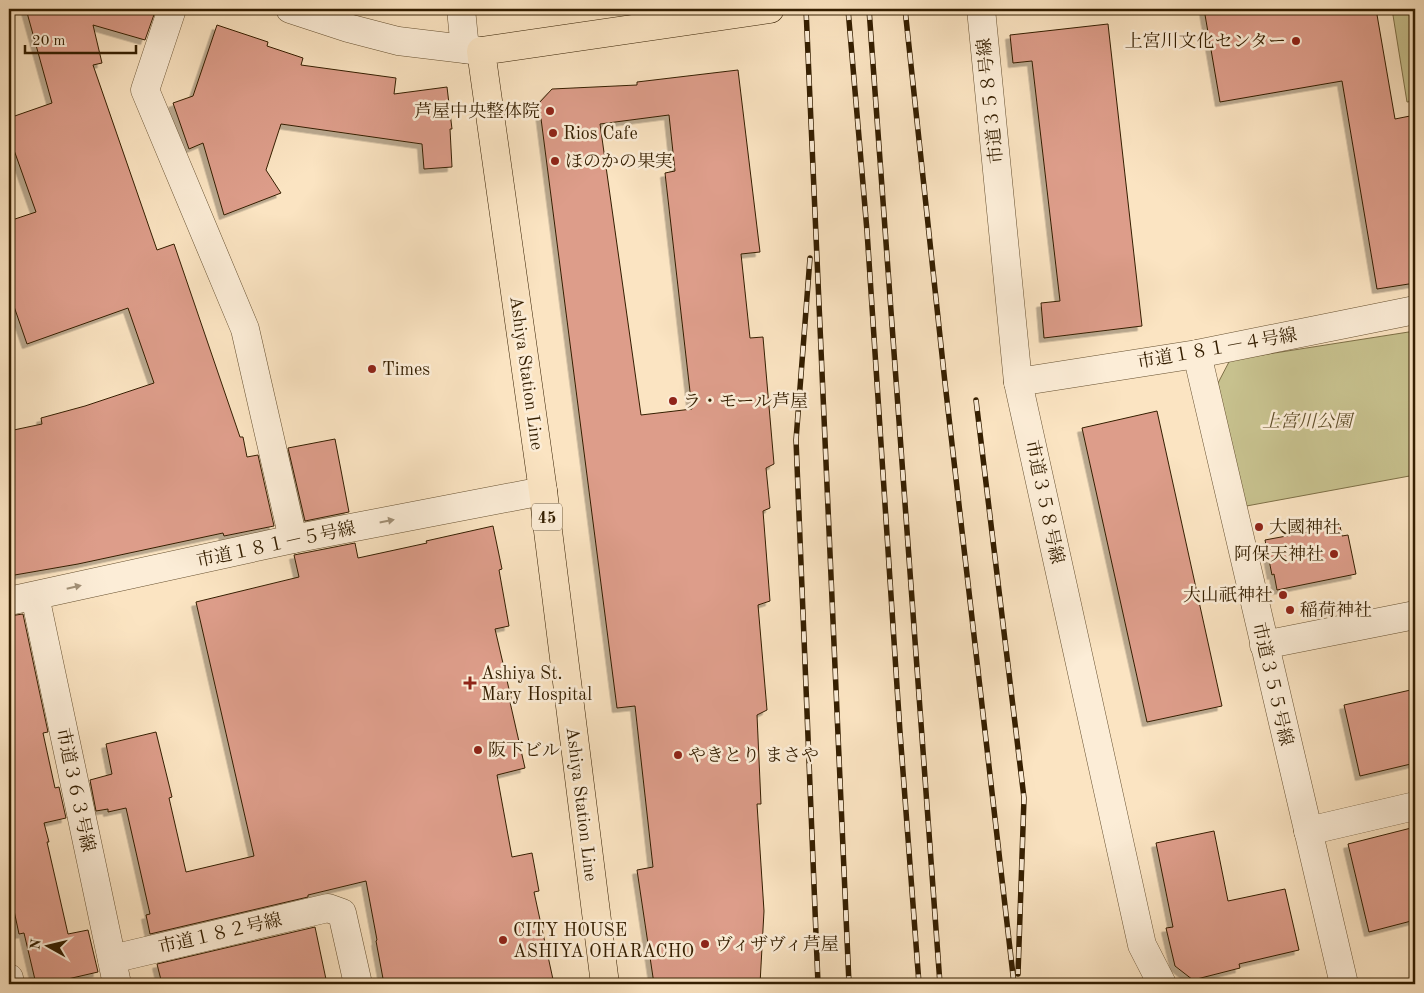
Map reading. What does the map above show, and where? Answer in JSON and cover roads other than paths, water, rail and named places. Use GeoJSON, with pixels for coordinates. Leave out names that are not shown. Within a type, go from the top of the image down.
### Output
{"type":"FeatureCollection","features":[{"type":"Feature","properties":{"kind":"main road"},"geometry":{"type":"LineString","coordinates":[[473,50],[770,9]]}},
{"type":"Feature","properties":{"kind":"main road","name":"Ashiya Station Line"},"geometry":{"type":"LineString","coordinates":[[473,50],[544,491],[605,984]]}},
{"type":"Feature","properties":{"kind":"street"},"geometry":{"type":"LineString","coordinates":[[172,9],[145,90],[245,329],[293,539]]}},
{"type":"Feature","properties":{"kind":"street"},"geometry":{"type":"LineString","coordinates":[[290,9],[348,28],[398,41],[473,50],[461,9]]}},
{"type":"Feature","properties":{"kind":"street","name":"市道３５８号線"},"geometry":{"type":"LineString","coordinates":[[980,9],[1018,382],[1142,945],[1162,984]]}},
{"type":"Feature","properties":{"kind":"street","name":"市道１８１－４号線"},"geometry":{"type":"LineString","coordinates":[[1018,382],[1197,354],[1415,310]]}},
{"type":"Feature","properties":{"kind":"street","name":"市道３５５号線"},"geometry":{"type":"LineString","coordinates":[[1197,354],[1344,984]]}},
{"type":"Feature","properties":{"kind":"street","name":"市道１８１－５号線"},"geometry":{"type":"LineString","coordinates":[[22,598],[293,539],[544,491]]}},
{"type":"Feature","properties":{"kind":"street","name":"市道３６３号線"},"geometry":{"type":"LineString","coordinates":[[22,598],[114,972]]}},
{"type":"Feature","properties":{"kind":"street"},"geometry":{"type":"LineString","coordinates":[[1264,645],[1415,615]]}},
{"type":"Feature","properties":{"kind":"street"},"geometry":{"type":"LineString","coordinates":[[1308,831],[1415,806]]}},
{"type":"Feature","properties":{"kind":"street","name":"市道１８２号線"},"geometry":{"type":"LineString","coordinates":[[114,972],[328,908],[342,913],[358,984]]}},
{"type":"Feature","properties":{"kind":"street"},"geometry":{"type":"LineString","coordinates":[[9,978],[10,984]]}},
{"type":"Feature","properties":{"kind":"railway"},"geometry":{"type":"LineString","coordinates":[[806,9],[849,984]]}},
{"type":"Feature","properties":{"kind":"railway"},"geometry":{"type":"LineString","coordinates":[[848,9],[867,231],[900,732],[919,984]]}},
{"type":"Feature","properties":{"kind":"railway"},"geometry":{"type":"LineString","coordinates":[[869,9],[940,984]]}},
{"type":"Feature","properties":{"kind":"railway"},"geometry":{"type":"LineString","coordinates":[[905,9],[945,383],[1014,984]]}},
{"type":"Feature","properties":{"kind":"railway"},"geometry":{"type":"LineString","coordinates":[[810,258],[796,440],[818,984]]}},
{"type":"Feature","properties":{"kind":"railway"},"geometry":{"type":"LineString","coordinates":[[976,400],[1024,798],[1018,974]]}},
{"type":"Feature","properties":{"kind":"place","name":"上宮川文化センター"},"geometry":{"type":"Point","coordinates":[1296,41]}},
{"type":"Feature","properties":{"kind":"place","name":"芦屋中央整体院"},"geometry":{"type":"Point","coordinates":[550,111]}},
{"type":"Feature","properties":{"kind":"place","name":"Rios Cafe"},"geometry":{"type":"Point","coordinates":[553,133]}},
{"type":"Feature","properties":{"kind":"place","name":"ほのかの果実"},"geometry":{"type":"Point","coordinates":[555,161]}},
{"type":"Feature","properties":{"kind":"place","name":"Times"},"geometry":{"type":"Point","coordinates":[372,369]}},
{"type":"Feature","properties":{"kind":"place","name":"ラ・モール芦屋"},"geometry":{"type":"Point","coordinates":[673,401]}},
{"type":"Feature","properties":{"kind":"place","name":"大國神社"},"geometry":{"type":"Point","coordinates":[1259,527]}},
{"type":"Feature","properties":{"kind":"place","name":"阿保天神社"},"geometry":{"type":"Point","coordinates":[1334,554]}},
{"type":"Feature","properties":{"kind":"place","name":"大山祇神社"},"geometry":{"type":"Point","coordinates":[1283,595]}},
{"type":"Feature","properties":{"kind":"place","name":"稲荷神社"},"geometry":{"type":"Point","coordinates":[1290,610]}},
{"type":"Feature","properties":{"kind":"place","name":"Ashiya St. Mary Hospital"},"geometry":{"type":"Point","coordinates":[470,683]}},
{"type":"Feature","properties":{"kind":"place","name":"阪下ビル"},"geometry":{"type":"Point","coordinates":[478,750]}},
{"type":"Feature","properties":{"kind":"place","name":"やきとり まさや"},"geometry":{"type":"Point","coordinates":[678,755]}},
{"type":"Feature","properties":{"kind":"place","name":"CITY HOUSE ASHIYA OHARACHO"},"geometry":{"type":"Point","coordinates":[503,940]}},
{"type":"Feature","properties":{"kind":"place","name":"ヴィザヴィ芦屋"},"geometry":{"type":"Point","coordinates":[705,944]}},
{"type":"Feature","properties":{"kind":"park label","name":"上宮川公園"},"geometry":{"type":"Point","coordinates":[1307,421]}}]}
